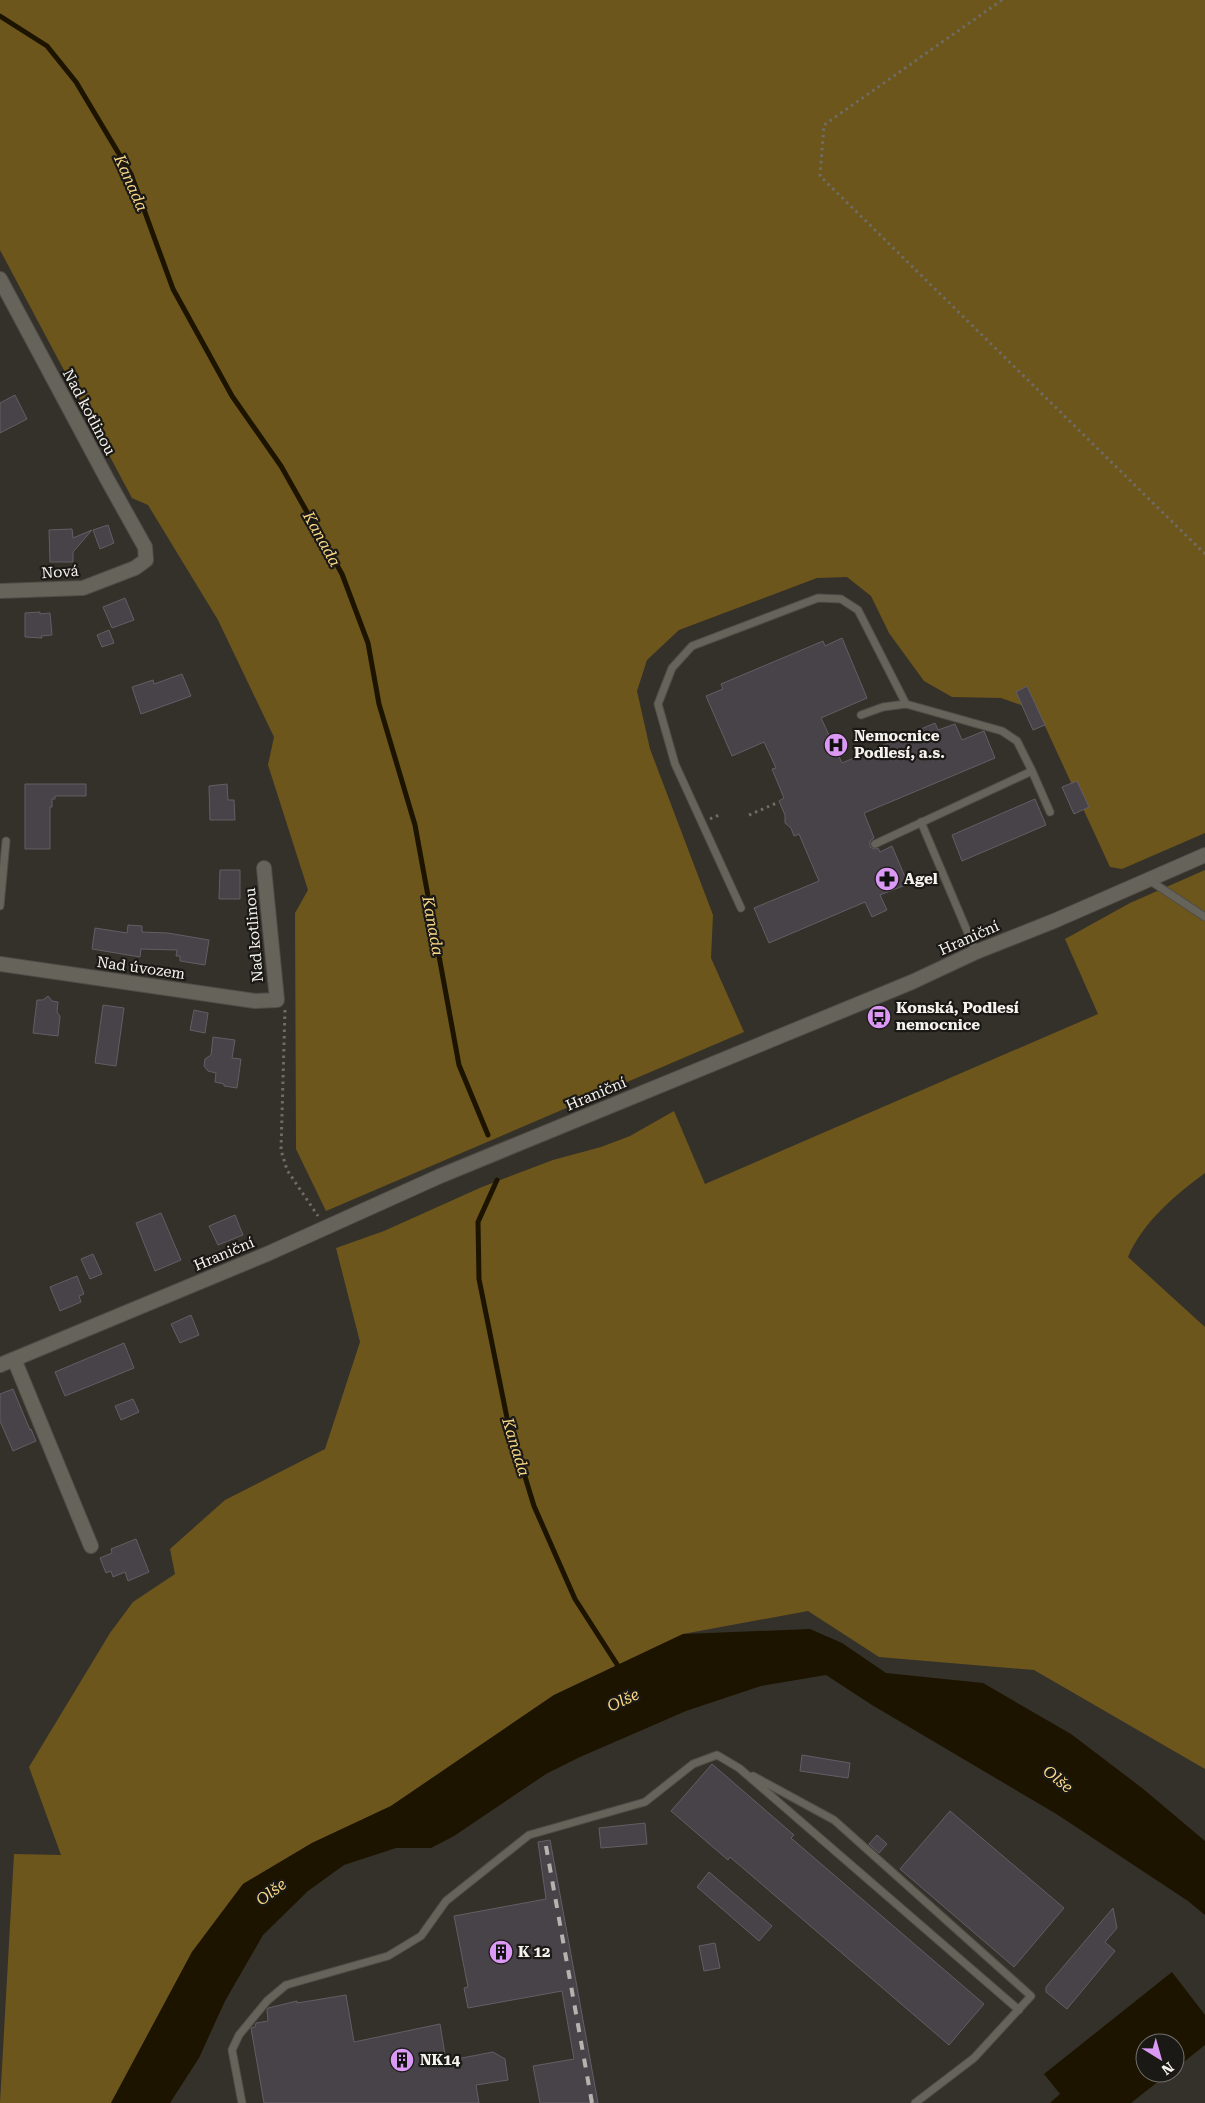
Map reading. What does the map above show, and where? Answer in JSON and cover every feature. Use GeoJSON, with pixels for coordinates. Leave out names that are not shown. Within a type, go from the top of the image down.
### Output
{"type":"FeatureCollection","features":[{"type":"Feature","properties":{"kind":"street","name":"Nad kotlinou"},"geometry":{"type":"LineString","coordinates":[[0,280],[145,547],[146,560]]}},
{"type":"Feature","properties":{"kind":"street","name":"Nová"},"geometry":{"type":"LineString","coordinates":[[0,591],[83,588],[136,568],[146,560]]}},
{"type":"Feature","properties":{"kind":"street","name":"Hraniční"},"geometry":{"type":"LineString","coordinates":[[0,1365],[326,1228],[440,1176],[912,982],[976,952],[1054,921],[1205,855]]}},
{"type":"Feature","properties":{"kind":"street","name":"Nad kotlinou"},"geometry":{"type":"LineString","coordinates":[[264,868],[277,1000]]}},
{"type":"Feature","properties":{"kind":"street","name":"Nad úvozem"},"geometry":{"type":"LineString","coordinates":[[0,964],[255,1001],[277,1000]]}},
{"type":"Feature","properties":{"kind":"street"},"geometry":{"type":"LineString","coordinates":[[14,1360],[91,1546]]}},
{"type":"Feature","properties":{"kind":"lane"},"geometry":{"type":"LineString","coordinates":[[741,908],[675,764],[658,704],[672,668],[692,646],[818,598],[841,599],[858,610],[906,704]]}},
{"type":"Feature","properties":{"kind":"lane"},"geometry":{"type":"LineString","coordinates":[[861,715],[883,707],[906,704],[1002,731],[1017,741],[1050,812]]}},
{"type":"Feature","properties":{"kind":"lane"},"geometry":{"type":"LineString","coordinates":[[875,844],[1032,771]]}},
{"type":"Feature","properties":{"kind":"lane"},"geometry":{"type":"LineString","coordinates":[[921,822],[976,952]]}},
{"type":"Feature","properties":{"kind":"lane"},"geometry":{"type":"LineString","coordinates":[[0,906],[6,841]]}},
{"type":"Feature","properties":{"kind":"lane"},"geometry":{"type":"LineString","coordinates":[[1149,880],[1205,917]]}},
{"type":"Feature","properties":{"kind":"lane"},"geometry":{"type":"LineString","coordinates":[[242,2103],[232,2050],[239,2035],[267,2001],[286,1985],[388,1956],[420,1936],[446,1901],[529,1835],[645,1802],[693,1764],[717,1755],[834,1820],[1031,1996],[974,2058],[915,2103]]}},
{"type":"Feature","properties":{"kind":"lane"},"geometry":{"type":"LineString","coordinates":[[739,1768],[1020,2010]]}},
{"type":"Feature","properties":{"kind":"path"},"geometry":{"type":"LineString","coordinates":[[1002,0],[824,125],[820,176],[1205,554]]}},
{"type":"Feature","properties":{"kind":"path"},"geometry":{"type":"LineString","coordinates":[[749,815],[779,802]]}},
{"type":"Feature","properties":{"kind":"path"},"geometry":{"type":"LineString","coordinates":[[277,1000],[286,1010],[282,1150],[287,1170],[326,1228]]}},
{"type":"Feature","properties":{"kind":"shaded area"},"geometry":{"type":"Polygon","coordinates":[[[0,0],[1205,0],[1205,833],[1122,869],[1110,867],[1038,711],[1001,698],[952,697],[924,681],[889,633],[871,596],[847,577],[817,578],[679,630],[647,660],[637,691],[650,749],[713,915],[711,958],[744,1032],[326,1211],[296,1149],[295,913],[308,890],[268,765],[274,737],[218,620],[148,505],[132,498],[0,250],[0,0]]]}},
{"type":"Feature","properties":{"kind":"shaded area"},"geometry":{"type":"Polygon","coordinates":[[[1205,870],[1205,1173],[1182,1190],[1161,1210],[1142,1232],[1128,1257],[1205,1327],[1205,1769],[1034,1670],[879,1657],[808,1611],[683,1634],[554,1695],[391,1806],[312,1843],[243,1884],[192,1952],[111,2103],[0,2103],[14,1854],[61,1855],[29,1767],[110,1633],[133,1602],[175,1574],[170,1549],[225,1500],[325,1449],[360,1342],[336,1248],[384,1231],[482,1187],[553,1160],[601,1147],[630,1136],[674,1111],[705,1184],[1098,1014],[1065,939],[1130,903],[1205,870]]]}},
{"type":"Feature","properties":{"kind":"water","name":"Olše"},"geometry":{"type":"Polygon","coordinates":[[[810,1629],[842,1643],[886,1673],[983,1683],[1071,1734],[1142,1788],[1205,1841],[1205,1915],[1188,1901],[1058,1815],[872,1705],[826,1675],[761,1686],[686,1711],[580,1757],[546,1774],[454,1836],[431,1848],[396,1848],[344,1865],[308,1891],[263,1935],[225,2001],[199,2058],[170,2103],[111,2103],[192,1952],[243,1884],[312,1843],[391,1806],[554,1695],[683,1634],[810,1629]]]}},
{"type":"Feature","properties":{"kind":"water"},"geometry":{"type":"Polygon","coordinates":[[[1172,1972],[1205,2015],[1205,2045],[1185,2061],[1185,2033],[1135,2033],[1135,2083],[1156,2083],[1131,2103],[1050,2103],[1060,2094],[1044,2074],[1172,1972]]]}},
{"type":"Feature","properties":{"kind":"building"},"geometry":{"type":"Polygon","coordinates":[[[15,395],[27,419],[0,433],[0,403],[15,395]]]}},
{"type":"Feature","properties":{"kind":"building"},"geometry":{"type":"Polygon","coordinates":[[[108,525],[114,543],[100,549],[93,530],[108,525]]]}},
{"type":"Feature","properties":{"kind":"building"},"geometry":{"type":"Polygon","coordinates":[[[72,529],[73,538],[92,530],[73,552],[73,562],[50,562],[49,530],[72,529]]]}},
{"type":"Feature","properties":{"kind":"building"},"geometry":{"type":"Polygon","coordinates":[[[125,598],[134,620],[112,628],[103,607],[125,598]]]}},
{"type":"Feature","properties":{"kind":"building"},"geometry":{"type":"Polygon","coordinates":[[[40,612],[40,614],[50,613],[52,635],[41,636],[42,638],[25,637],[25,613],[40,612]]]}},
{"type":"Feature","properties":{"kind":"building"},"geometry":{"type":"Polygon","coordinates":[[[109,630],[114,643],[102,647],[97,635],[109,630]]]}},
{"type":"Feature","properties":{"kind":"building"},"geometry":{"type":"Polygon","coordinates":[[[842,638],[867,698],[821,718],[842,763],[935,723],[938,730],[955,724],[962,740],[984,731],[995,758],[864,813],[874,838],[870,841],[870,847],[878,848],[880,852],[892,846],[908,884],[880,895],[887,910],[872,917],[865,902],[769,943],[754,908],[819,881],[799,834],[794,836],[791,828],[785,823],[785,815],[779,801],[784,798],[772,769],[776,768],[764,742],[732,756],[706,696],[723,689],[721,684],[823,641],[825,646],[842,638]]]}},
{"type":"Feature","properties":{"kind":"building"},"geometry":{"type":"Polygon","coordinates":[[[182,674],[191,696],[141,714],[132,687],[153,680],[154,684],[182,674]]]}},
{"type":"Feature","properties":{"kind":"building"},"geometry":{"type":"Polygon","coordinates":[[[1027,686],[1045,725],[1033,730],[1016,692],[1027,686]]]}},
{"type":"Feature","properties":{"kind":"building"},"geometry":{"type":"Polygon","coordinates":[[[1077,781],[1089,807],[1074,814],[1062,787],[1077,781]]]}},
{"type":"Feature","properties":{"kind":"building"},"geometry":{"type":"Polygon","coordinates":[[[25,784],[86,784],[86,796],[55,796],[55,799],[52,799],[52,807],[50,807],[50,849],[25,849],[25,784]]]}},
{"type":"Feature","properties":{"kind":"building"},"geometry":{"type":"Polygon","coordinates":[[[227,784],[228,800],[234,800],[235,820],[210,820],[209,786],[227,784]]]}},
{"type":"Feature","properties":{"kind":"building"},"geometry":{"type":"Polygon","coordinates":[[[1035,799],[1046,825],[962,861],[952,835],[1035,799]]]}},
{"type":"Feature","properties":{"kind":"building"},"geometry":{"type":"Polygon","coordinates":[[[220,870],[240,870],[240,899],[219,899],[220,870]]]}},
{"type":"Feature","properties":{"kind":"building"},"geometry":{"type":"Polygon","coordinates":[[[128,925],[142,926],[142,932],[168,933],[209,940],[205,965],[180,961],[180,956],[176,956],[177,950],[141,949],[140,957],[92,949],[95,928],[127,933],[128,925]]]}},
{"type":"Feature","properties":{"kind":"building"},"geometry":{"type":"Polygon","coordinates":[[[48,996],[52,1001],[58,1002],[57,1012],[60,1016],[58,1036],[33,1033],[37,1000],[43,1000],[48,996]]]}},
{"type":"Feature","properties":{"kind":"building"},"geometry":{"type":"Polygon","coordinates":[[[103,1005],[124,1008],[116,1066],[95,1063],[103,1005]]]}},
{"type":"Feature","properties":{"kind":"building"},"geometry":{"type":"Polygon","coordinates":[[[194,1010],[208,1013],[205,1033],[190,1030],[194,1010]]]}},
{"type":"Feature","properties":{"kind":"building"},"geometry":{"type":"Polygon","coordinates":[[[213,1037],[235,1040],[232,1058],[241,1059],[237,1088],[215,1082],[216,1073],[208,1071],[204,1066],[205,1059],[211,1055],[213,1037]]]}},
{"type":"Feature","properties":{"kind":"building"},"geometry":{"type":"Polygon","coordinates":[[[161,1213],[181,1260],[155,1271],[136,1223],[161,1213]]]}},
{"type":"Feature","properties":{"kind":"building"},"geometry":{"type":"Polygon","coordinates":[[[235,1215],[243,1235],[218,1245],[209,1226],[235,1215]]]}},
{"type":"Feature","properties":{"kind":"building"},"geometry":{"type":"Polygon","coordinates":[[[93,1254],[102,1274],[90,1279],[81,1259],[93,1254]]]}},
{"type":"Feature","properties":{"kind":"building"},"geometry":{"type":"Polygon","coordinates":[[[77,1276],[84,1294],[79,1296],[81,1302],[60,1311],[50,1287],[77,1276]]]}},
{"type":"Feature","properties":{"kind":"building"},"geometry":{"type":"Polygon","coordinates":[[[191,1315],[199,1335],[180,1343],[171,1324],[191,1315]]]}},
{"type":"Feature","properties":{"kind":"building"},"geometry":{"type":"Polygon","coordinates":[[[124,1343],[134,1368],[65,1396],[55,1372],[124,1343]]]}},
{"type":"Feature","properties":{"kind":"building"},"geometry":{"type":"Polygon","coordinates":[[[13,1389],[36,1441],[13,1451],[0,1421],[0,1394],[13,1389]]]}},
{"type":"Feature","properties":{"kind":"building"},"geometry":{"type":"Polygon","coordinates":[[[133,1399],[139,1412],[121,1420],[115,1406],[133,1399]]]}},
{"type":"Feature","properties":{"kind":"building"},"geometry":{"type":"Polygon","coordinates":[[[136,1539],[149,1572],[128,1581],[125,1572],[113,1577],[111,1571],[106,1573],[100,1558],[112,1553],[111,1549],[136,1539]]]}},
{"type":"Feature","properties":{"kind":"building"},"geometry":{"type":"Polygon","coordinates":[[[802,1755],[850,1763],[848,1778],[800,1771],[802,1755]]]}},
{"type":"Feature","properties":{"kind":"building"},"geometry":{"type":"Polygon","coordinates":[[[712,1764],[794,1835],[791,1838],[984,2004],[949,2045],[730,1857],[728,1860],[671,1811],[712,1764]]]}},
{"type":"Feature","properties":{"kind":"building"},"geometry":{"type":"Polygon","coordinates":[[[950,1811],[1064,1908],[1014,1967],[900,1869],[950,1811]]]}},
{"type":"Feature","properties":{"kind":"building"},"geometry":{"type":"Polygon","coordinates":[[[645,1823],[647,1844],[601,1848],[599,1828],[645,1823]]]}},
{"type":"Feature","properties":{"kind":"building"},"geometry":{"type":"Polygon","coordinates":[[[877,1835],[887,1844],[879,1853],[869,1844],[877,1835]]]}},
{"type":"Feature","properties":{"kind":"building"},"geometry":{"type":"Polygon","coordinates":[[[550,1840],[598,2103],[540,2103],[533,2066],[574,2059],[562,1991],[468,2008],[464,1988],[468,1987],[454,1916],[546,1899],[538,1842],[550,1840]]]}},
{"type":"Feature","properties":{"kind":"building"},"geometry":{"type":"Polygon","coordinates":[[[709,1872],[772,1926],[759,1941],[697,1887],[709,1872]]]}},
{"type":"Feature","properties":{"kind":"building"},"geometry":{"type":"Polygon","coordinates":[[[1113,1908],[1117,1928],[1105,1942],[1115,1951],[1067,2009],[1046,1992],[1046,1987],[1113,1908]]]}},
{"type":"Feature","properties":{"kind":"building"},"geometry":{"type":"Polygon","coordinates":[[[715,1943],[720,1968],[704,1971],[699,1946],[715,1943]]]}},
{"type":"Feature","properties":{"kind":"building"},"geometry":{"type":"Polygon","coordinates":[[[346,1995],[354,2042],[440,2024],[446,2061],[493,2052],[505,2059],[508,2080],[476,2085],[479,2103],[264,2103],[251,2028],[255,2027],[256,2023],[268,2021],[268,2008],[297,2001],[297,2003],[346,1995]]]}},
{"type":"Feature","properties":{"kind":"waterway","name":"Kanada"},"geometry":{"type":"LineString","coordinates":[[0,16],[47,46],[76,82],[131,174],[173,289],[232,396],[281,466],[342,574],[368,643],[379,704],[415,825],[459,1065],[488,1135]]}},
{"type":"Feature","properties":{"kind":"waterway","name":"Kanada"},"geometry":{"type":"LineString","coordinates":[[497,1180],[478,1222],[479,1279],[507,1418],[534,1506],[575,1599],[620,1669]]}},
{"type":"Feature","properties":{"kind":"railway"},"geometry":{"type":"LineString","coordinates":[[546,1846],[592,2103]]}},
{"type":"Feature","properties":{"kind":"place","name":"Nemocnice Podlesí, a.s."},"geometry":{"type":"Point","coordinates":[836,745]}},
{"type":"Feature","properties":{"kind":"place","name":"Agel"},"geometry":{"type":"Point","coordinates":[887,879]}},
{"type":"Feature","properties":{"kind":"place","name":"Konská, Podlesí nemocnice"},"geometry":{"type":"Point","coordinates":[879,1017]}},
{"type":"Feature","properties":{"kind":"place","name":"K 12"},"geometry":{"type":"Point","coordinates":[501,1952]}},
{"type":"Feature","properties":{"kind":"place","name":"NK14"},"geometry":{"type":"Point","coordinates":[402,2060]}}]}
